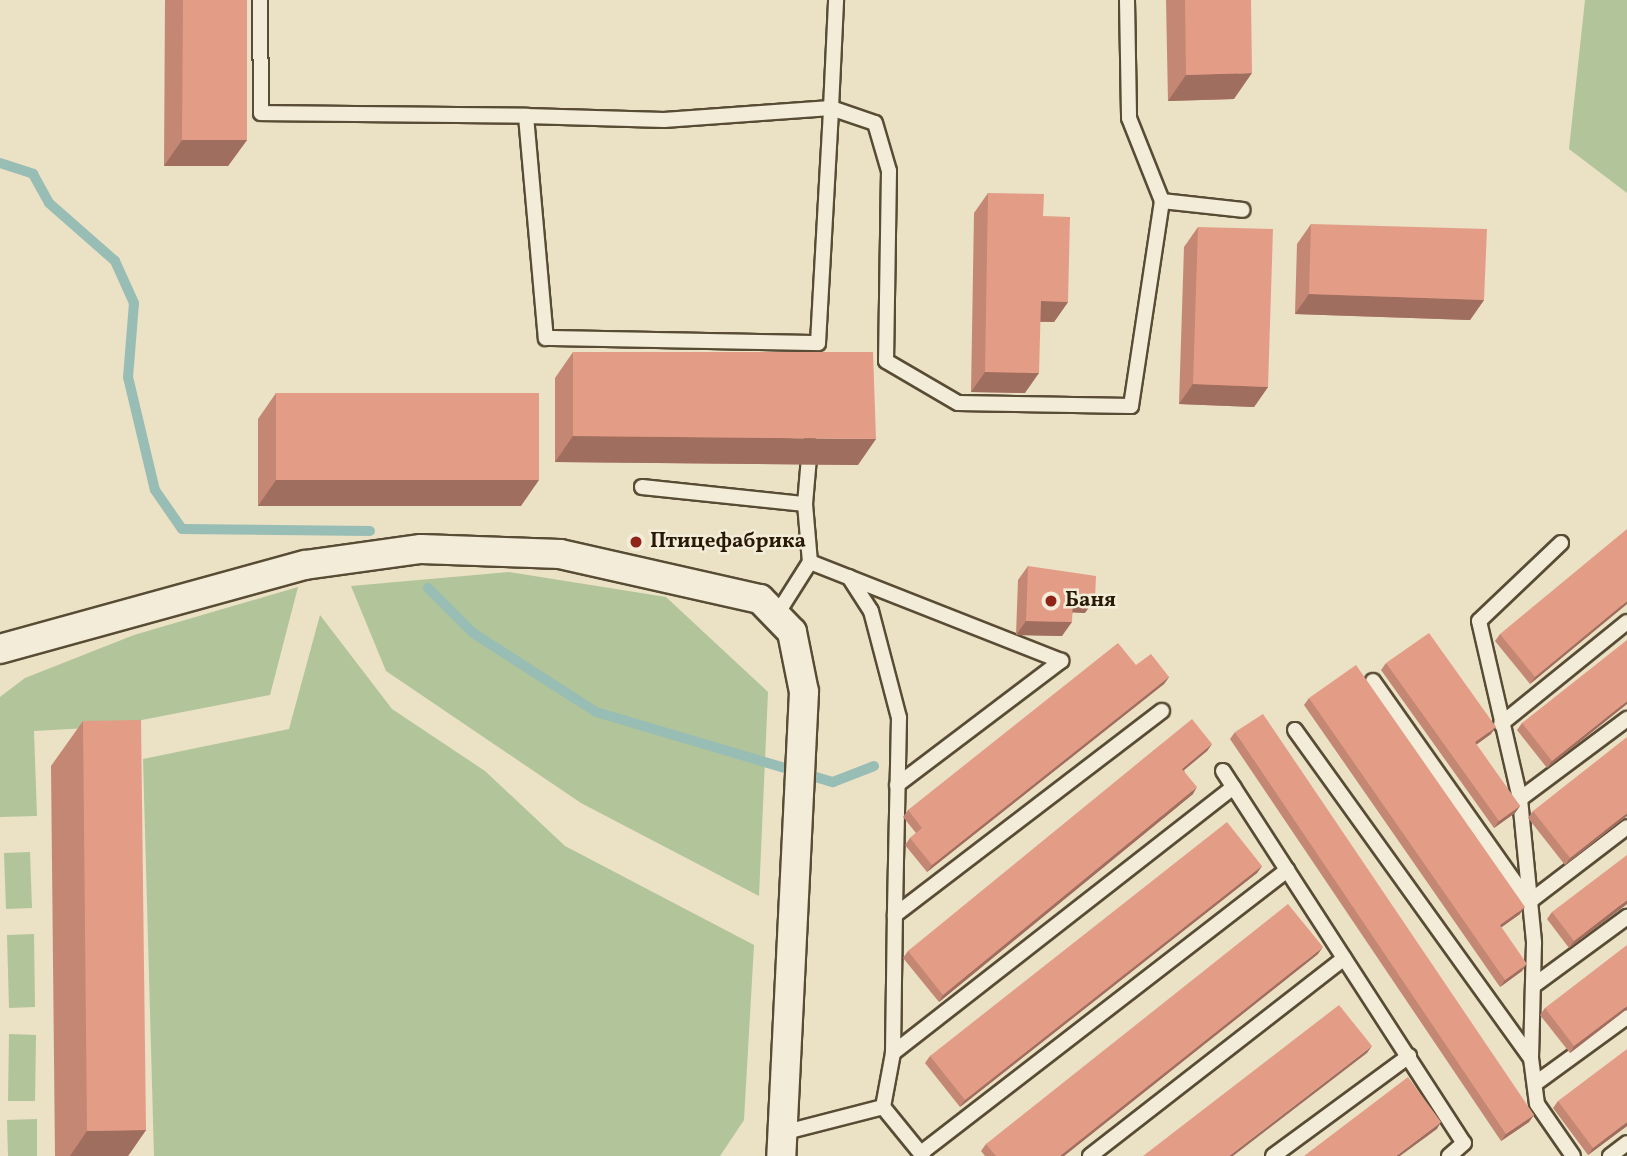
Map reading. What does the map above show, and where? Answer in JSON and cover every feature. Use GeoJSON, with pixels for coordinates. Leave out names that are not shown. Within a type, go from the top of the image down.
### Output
{"type":"FeatureCollection","features":[{"type":"Feature","properties":{"kind":"street"},"geometry":{"type":"LineString","coordinates":[[0,649],[305,565],[421,549],[493,549],[618,564],[760,599],[779,611],[792,632],[804,692],[781,1145]]}},
{"type":"Feature","properties":{"kind":"lane"},"geometry":{"type":"LineString","coordinates":[[260,0],[261,113],[664,120],[831,108],[875,122],[889,171],[886,361],[958,403],[1131,406],[1162,201],[1129,118],[1127,0]]}},
{"type":"Feature","properties":{"kind":"lane"},"geometry":{"type":"LineString","coordinates":[[526,116],[545,338],[818,350],[836,0]]}},
{"type":"Feature","properties":{"kind":"lane"},"geometry":{"type":"LineString","coordinates":[[1162,201],[1243,210]]}},
{"type":"Feature","properties":{"kind":"lane"},"geometry":{"type":"LineString","coordinates":[[779,611],[810,562],[805,503],[812,423]]}},
{"type":"Feature","properties":{"kind":"lane"},"geometry":{"type":"LineString","coordinates":[[642,487],[805,503]]}},
{"type":"Feature","properties":{"kind":"lane"},"geometry":{"type":"LineString","coordinates":[[1561,543],[1479,621],[1520,799],[1533,986],[1531,1058],[1537,1104],[1573,1156]]}},
{"type":"Feature","properties":{"kind":"lane"},"geometry":{"type":"LineString","coordinates":[[810,562],[1061,661],[897,785]]}},
{"type":"Feature","properties":{"kind":"lane"},"geometry":{"type":"LineString","coordinates":[[849,577],[872,611],[899,718],[893,1053],[883,1107],[922,1155],[1287,870]]}},
{"type":"Feature","properties":{"kind":"lane"},"geometry":{"type":"LineString","coordinates":[[1501,724],[1627,622]]}},
{"type":"Feature","properties":{"kind":"lane"},"geometry":{"type":"LineString","coordinates":[[1373,681],[1529,902]]}},
{"type":"Feature","properties":{"kind":"lane"},"geometry":{"type":"LineString","coordinates":[[895,915],[1162,711]]}},
{"type":"Feature","properties":{"kind":"lane"},"geometry":{"type":"LineString","coordinates":[[1520,799],[1627,719]]}},
{"type":"Feature","properties":{"kind":"lane"},"geometry":{"type":"LineString","coordinates":[[1295,730],[1531,1058]]}},
{"type":"Feature","properties":{"kind":"lane"},"geometry":{"type":"LineString","coordinates":[[1223,771],[1464,1143],[1449,1156]]}},
{"type":"Feature","properties":{"kind":"lane"},"geometry":{"type":"LineString","coordinates":[[893,1053],[1234,787]]}},
{"type":"Feature","properties":{"kind":"lane"},"geometry":{"type":"LineString","coordinates":[[1529,902],[1627,827]]}},
{"type":"Feature","properties":{"kind":"lane"},"geometry":{"type":"LineString","coordinates":[[1533,986],[1627,916]]}},
{"type":"Feature","properties":{"kind":"lane"},"geometry":{"type":"LineString","coordinates":[[1090,1156],[1344,958]]}},
{"type":"Feature","properties":{"kind":"lane"},"geometry":{"type":"LineString","coordinates":[[1536,1083],[1627,1017]]}},
{"type":"Feature","properties":{"kind":"lane"},"geometry":{"type":"LineString","coordinates":[[1273,1156],[1409,1056]]}},
{"type":"Feature","properties":{"kind":"lane"},"geometry":{"type":"LineString","coordinates":[[781,1145],[883,1107]]}},
{"type":"Feature","properties":{"kind":"lane"},"geometry":{"type":"LineString","coordinates":[[1610,1156],[1627,1143]]}},
{"type":"Feature","properties":{"kind":"green space"},"geometry":{"type":"Polygon","coordinates":[[[1585,0],[1627,0],[1627,193],[1569,149],[1585,0]]]}},
{"type":"Feature","properties":{"kind":"green space"},"geometry":{"type":"Polygon","coordinates":[[[509,572],[666,597],[768,692],[759,896],[581,803],[386,671],[351,586],[509,572]]]}},
{"type":"Feature","properties":{"kind":"green space"},"geometry":{"type":"Polygon","coordinates":[[[298,587],[270,695],[106,727],[34,731],[37,816],[0,817],[0,697],[25,678],[134,635],[298,587]]]}},
{"type":"Feature","properties":{"kind":"green space"},"geometry":{"type":"Polygon","coordinates":[[[320,615],[392,709],[485,771],[565,846],[754,945],[744,1120],[720,1156],[154,1156],[143,759],[289,729],[320,615]]]}},
{"type":"Feature","properties":{"kind":"green space"},"geometry":{"type":"Polygon","coordinates":[[[30,852],[32,908],[6,909],[4,853],[30,852]]]}},
{"type":"Feature","properties":{"kind":"green space"},"geometry":{"type":"Polygon","coordinates":[[[34,934],[35,1007],[9,1008],[7,935],[34,934]]]}},
{"type":"Feature","properties":{"kind":"green space"},"geometry":{"type":"Polygon","coordinates":[[[9,1034],[36,1035],[35,1101],[8,1101],[9,1034]]]}},
{"type":"Feature","properties":{"kind":"green space"},"geometry":{"type":"Polygon","coordinates":[[[37,1119],[37,1156],[8,1156],[7,1120],[37,1119]]]}},
{"type":"Feature","properties":{"kind":"building"},"geometry":{"type":"Polygon","coordinates":[[[183,0],[247,0],[247,140],[182,140],[183,0]]]}},
{"type":"Feature","properties":{"kind":"building"},"geometry":{"type":"Polygon","coordinates":[[[1185,0],[1251,0],[1252,73],[1186,75],[1185,0]]]}},
{"type":"Feature","properties":{"kind":"building"},"geometry":{"type":"Polygon","coordinates":[[[988,193],[1044,194],[1043,216],[1070,217],[1068,302],[1041,301],[1039,373],[985,372],[988,193]]]}},
{"type":"Feature","properties":{"kind":"building"},"geometry":{"type":"Polygon","coordinates":[[[1311,224],[1487,229],[1484,300],[1309,294],[1311,224]]]}},
{"type":"Feature","properties":{"kind":"building"},"geometry":{"type":"Polygon","coordinates":[[[1198,227],[1273,229],[1268,387],[1193,384],[1198,227]]]}},
{"type":"Feature","properties":{"kind":"building"},"geometry":{"type":"Polygon","coordinates":[[[573,352],[873,352],[876,439],[573,436],[573,352]]]}},
{"type":"Feature","properties":{"kind":"building"},"geometry":{"type":"Polygon","coordinates":[[[276,393],[539,393],[539,480],[276,480],[276,393]]]}},
{"type":"Feature","properties":{"kind":"building"},"geometry":{"type":"Polygon","coordinates":[[[1627,529],[1627,601],[1535,677],[1500,634],[1627,529]]]}},
{"type":"Feature","properties":{"kind":"building"},"geometry":{"type":"Polygon","coordinates":[[[1028,566],[1096,576],[1095,599],[1073,598],[1072,622],[1026,621],[1028,566]]]}},
{"type":"Feature","properties":{"kind":"building"},"geometry":{"type":"Polygon","coordinates":[[[1429,633],[1496,727],[1475,742],[1520,806],[1499,821],[1386,663],[1429,633]]]}},
{"type":"Feature","properties":{"kind":"building"},"geometry":{"type":"Polygon","coordinates":[[[1627,640],[1627,701],[1552,761],[1522,723],[1627,640]]]}},
{"type":"Feature","properties":{"kind":"building"},"geometry":{"type":"Polygon","coordinates":[[[1118,643],[1136,665],[1151,654],[1169,677],[932,865],[910,838],[922,828],[908,810],[1118,643]]]}},
{"type":"Feature","properties":{"kind":"building"},"geometry":{"type":"Polygon","coordinates":[[[1356,665],[1525,907],[1500,925],[1527,964],[1505,980],[1309,698],[1356,665]]]}},
{"type":"Feature","properties":{"kind":"building"},"geometry":{"type":"Polygon","coordinates":[[[1263,714],[1534,1115],[1506,1134],[1235,732],[1263,714]]]}},
{"type":"Feature","properties":{"kind":"building"},"geometry":{"type":"Polygon","coordinates":[[[1192,719],[1212,744],[1182,769],[1197,787],[943,995],[908,951],[1192,719]]]}},
{"type":"Feature","properties":{"kind":"building"},"geometry":{"type":"Polygon","coordinates":[[[141,720],[146,1130],[87,1131],[83,721],[141,720]]]}},
{"type":"Feature","properties":{"kind":"building"},"geometry":{"type":"Polygon","coordinates":[[[1627,737],[1627,813],[1570,858],[1533,811],[1627,737]]]}},
{"type":"Feature","properties":{"kind":"building"},"geometry":{"type":"Polygon","coordinates":[[[1227,822],[1262,866],[965,1100],[930,1056],[1227,822]]]}},
{"type":"Feature","properties":{"kind":"building"},"geometry":{"type":"Polygon","coordinates":[[[1627,855],[1627,900],[1574,941],[1552,912],[1627,855]]]}},
{"type":"Feature","properties":{"kind":"building"},"geometry":{"type":"Polygon","coordinates":[[[1288,904],[1323,947],[1060,1156],[996,1156],[986,1144],[1288,904]]]}},
{"type":"Feature","properties":{"kind":"building"},"geometry":{"type":"Polygon","coordinates":[[[1627,945],[1627,1006],[1574,1046],[1545,1008],[1627,945]]]}},
{"type":"Feature","properties":{"kind":"building"},"geometry":{"type":"Polygon","coordinates":[[[1339,1005],[1372,1046],[1229,1156],[1143,1156],[1339,1005]]]}},
{"type":"Feature","properties":{"kind":"building"},"geometry":{"type":"Polygon","coordinates":[[[1627,1049],[1627,1122],[1593,1148],[1558,1101],[1627,1049]]]}},
{"type":"Feature","properties":{"kind":"building"},"geometry":{"type":"Polygon","coordinates":[[[1408,1077],[1441,1122],[1396,1156],[1304,1156],[1408,1077]]]}},
{"type":"Feature","properties":{"kind":"waterway"},"geometry":{"type":"LineString","coordinates":[[0,163],[33,174],[49,203],[115,261],[134,303],[128,377],[155,490],[182,529],[370,531]]}},
{"type":"Feature","properties":{"kind":"waterway"},"geometry":{"type":"LineString","coordinates":[[428,588],[473,633],[596,712],[833,782],[874,766]]}},
{"type":"Feature","properties":{"kind":"place","name":"Птицефабрика"},"geometry":{"type":"Point","coordinates":[636,542]}},
{"type":"Feature","properties":{"kind":"place","name":"Баня"},"geometry":{"type":"Point","coordinates":[1051,601]}}]}
